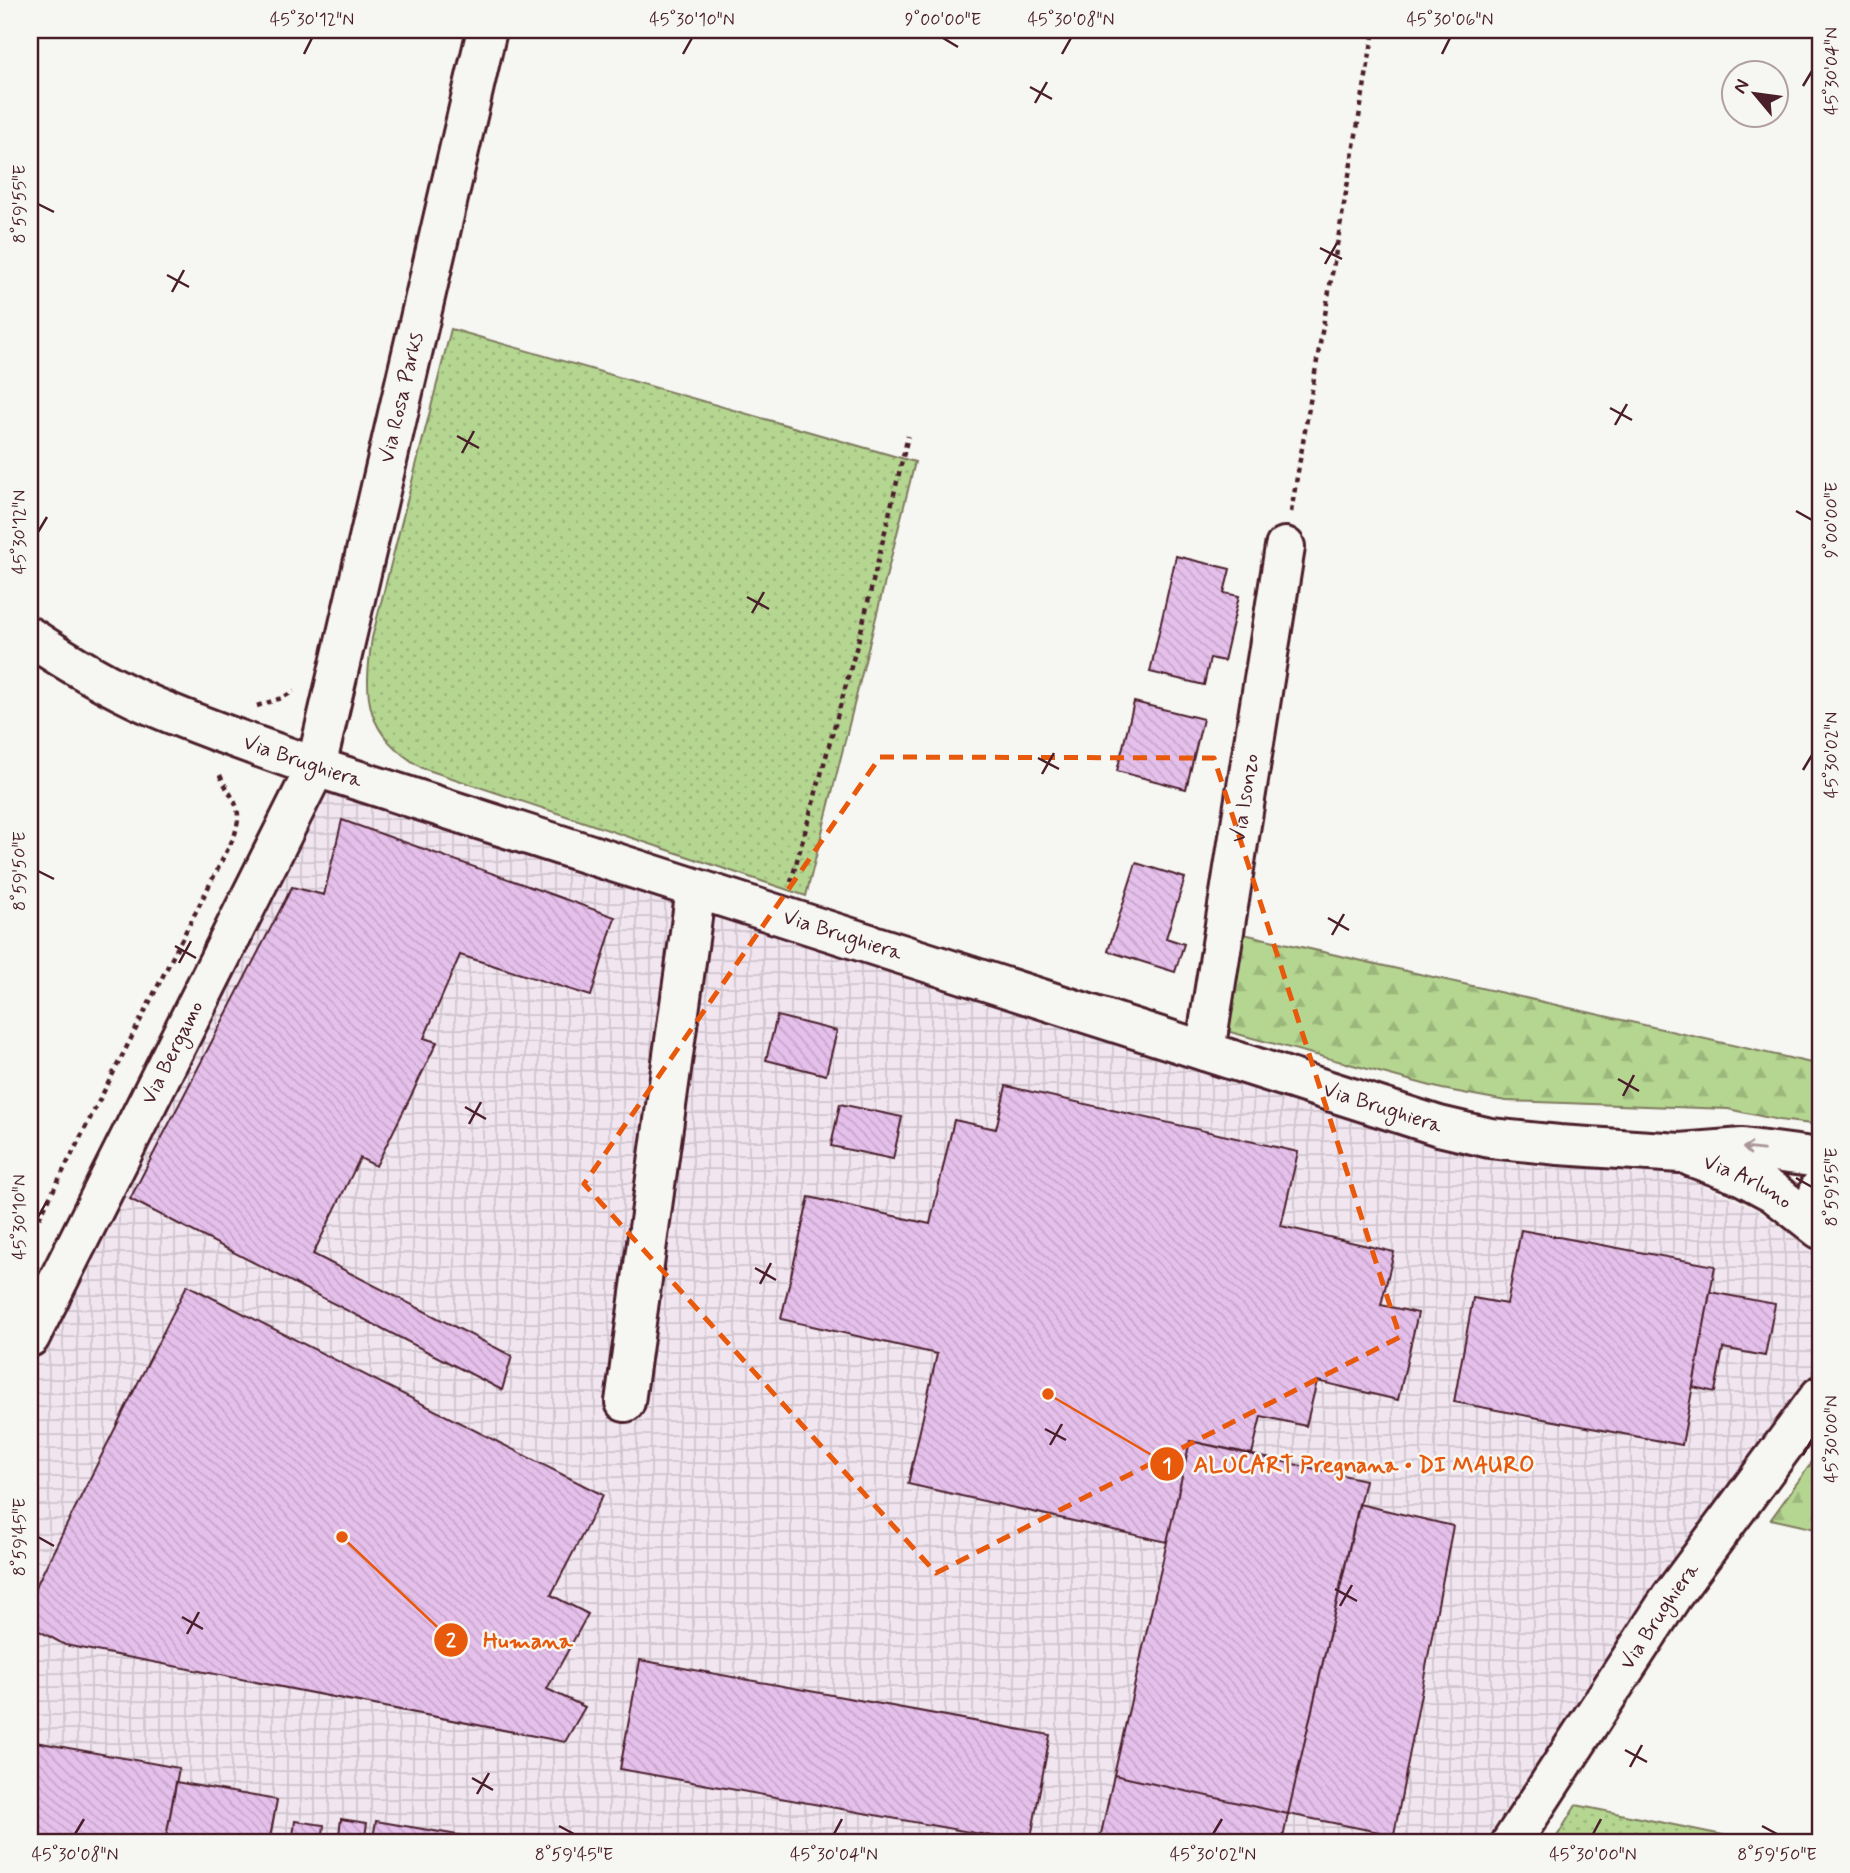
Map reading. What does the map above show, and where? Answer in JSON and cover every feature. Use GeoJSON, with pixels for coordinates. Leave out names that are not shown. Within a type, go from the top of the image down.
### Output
{"type":"FeatureCollection","features":[{"type":"Feature","properties":{"kind":"street","name":"Via Rosa Parks"},"geometry":{"type":"LineString","coordinates":[[316,767],[487,30]]}},
{"type":"Feature","properties":{"kind":"street","name":"Via Isonzo"},"geometry":{"type":"LineString","coordinates":[[1205,1051],[1285,547]]}},
{"type":"Feature","properties":{"kind":"street","name":"Via Brughiera"},"geometry":{"type":"LineString","coordinates":[[30,637],[59,657],[145,702],[224,735],[316,767],[1440,1126],[1490,1138],[1680,1153]]}},
{"type":"Feature","properties":{"kind":"street","name":"Via Bergamo"},"geometry":{"type":"LineString","coordinates":[[30,1337],[316,767]]}},
{"type":"Feature","properties":{"kind":"street"},"geometry":{"type":"LineString","coordinates":[[625,1402],[696,889]]}},
{"type":"Feature","properties":{"kind":"street","name":"Via Arluno"},"geometry":{"type":"LineString","coordinates":[[1680,1153],[1743,1148],[1820,1158]]}},
{"type":"Feature","properties":{"kind":"street","name":"Via Arluno"},"geometry":{"type":"LineString","coordinates":[[1680,1153],[1743,1176],[1773,1192],[1820,1226]]}},
{"type":"Feature","properties":{"kind":"street"},"geometry":{"type":"LineString","coordinates":[[1820,1188],[1817,1207],[1820,1226]]}},
{"type":"Feature","properties":{"kind":"street","name":"Via Brughiera"},"geometry":{"type":"LineString","coordinates":[[1511,1843],[1672,1596],[1820,1396]]}},
{"type":"Feature","properties":{"kind":"path"},"geometry":{"type":"LineString","coordinates":[[1285,547],[1374,30]]}},
{"type":"Feature","properties":{"kind":"path"},"geometry":{"type":"LineString","coordinates":[[781,916],[861,631],[908,436]]}},
{"type":"Feature","properties":{"kind":"path"},"geometry":{"type":"LineString","coordinates":[[30,1236],[234,837],[239,814],[220,776],[215,759],[224,735],[235,712],[266,704]]}},
{"type":"Feature","properties":{"kind":"highlighted area"},"geometry":{"type":"Polygon","coordinates":[[[880,757],[1214,758],[1400,1337],[936,1573],[584,1184],[880,757]]]}},
{"type":"Feature","properties":{"kind":"shaded area"},"geometry":{"type":"Polygon","coordinates":[[[293,775],[727,919],[1423,1144],[1512,1164],[1675,1173],[1755,1208],[1814,1252],[1820,1270],[1820,1366],[1661,1580],[1483,1843],[30,1843],[30,1306],[293,775]]]}},
{"type":"Feature","properties":{"kind":"green space"},"geometry":{"type":"Polygon","coordinates":[[[451,329],[915,462],[806,896],[422,768],[389,742],[379,728],[369,697],[372,638],[451,329]]]}},
{"type":"Feature","properties":{"kind":"green space"},"geometry":{"type":"Polygon","coordinates":[[[1235,932],[1820,1065],[1820,1125],[1728,1109],[1506,1101],[1442,1089],[1219,1029],[1235,932]]]}},
{"type":"Feature","properties":{"kind":"green space"},"geometry":{"type":"Polygon","coordinates":[[[1820,1451],[1820,1530],[1771,1519],[1820,1451]]]}},
{"type":"Feature","properties":{"kind":"green space"},"geometry":{"type":"Polygon","coordinates":[[[1576,1805],[1762,1843],[1553,1843],[1576,1805]]]}},
{"type":"Feature","properties":{"kind":"building"},"geometry":{"type":"Polygon","coordinates":[[[1176,556],[1230,569],[1224,593],[1239,596],[1224,661],[1210,658],[1204,685],[1150,672],[1176,556]]]}},
{"type":"Feature","properties":{"kind":"building"},"geometry":{"type":"Polygon","coordinates":[[[1134,702],[1203,719],[1186,789],[1117,771],[1134,702]]]}},
{"type":"Feature","properties":{"kind":"building"},"geometry":{"type":"Polygon","coordinates":[[[342,820],[615,917],[591,996],[460,955],[424,1038],[437,1042],[411,1096],[376,1166],[360,1158],[313,1254],[512,1356],[502,1390],[130,1199],[292,887],[324,895],[342,820]]]}},
{"type":"Feature","properties":{"kind":"building"},"geometry":{"type":"Polygon","coordinates":[[[1136,863],[1185,878],[1166,938],[1184,944],[1175,972],[1108,951],[1136,863]]]}},
{"type":"Feature","properties":{"kind":"building"},"geometry":{"type":"Polygon","coordinates":[[[777,1016],[837,1031],[826,1075],[766,1060],[777,1016]]]}},
{"type":"Feature","properties":{"kind":"building"},"geometry":{"type":"Polygon","coordinates":[[[1006,1086],[1298,1152],[1281,1226],[1394,1252],[1381,1305],[1418,1313],[1398,1400],[1317,1381],[1306,1426],[1261,1416],[1252,1454],[1190,1441],[1167,1542],[908,1484],[937,1354],[781,1319],[809,1197],[930,1224],[954,1120],[996,1129],[1006,1086]]]}},
{"type":"Feature","properties":{"kind":"building"},"geometry":{"type":"Polygon","coordinates":[[[840,1104],[902,1117],[893,1159],[831,1146],[840,1104]]]}},
{"type":"Feature","properties":{"kind":"building"},"geometry":{"type":"Polygon","coordinates":[[[1521,1230],[1715,1266],[1682,1445],[1454,1402],[1473,1298],[1507,1304],[1521,1230]]]}},
{"type":"Feature","properties":{"kind":"building"},"geometry":{"type":"Polygon","coordinates":[[[187,1285],[603,1495],[551,1595],[588,1614],[547,1689],[585,1707],[565,1742],[65,1645],[30,1626],[30,1598],[187,1285]]]}},
{"type":"Feature","properties":{"kind":"building"},"geometry":{"type":"Polygon","coordinates":[[[1710,1292],[1775,1304],[1765,1356],[1723,1348],[1715,1392],[1693,1387],[1710,1292]]]}},
{"type":"Feature","properties":{"kind":"building"},"geometry":{"type":"Polygon","coordinates":[[[1190,1441],[1365,1480],[1288,1814],[1114,1775],[1190,1441]]]}},
{"type":"Feature","properties":{"kind":"building"},"geometry":{"type":"Polygon","coordinates":[[[1359,1504],[1453,1526],[1394,1835],[1288,1814],[1359,1504]]]}},
{"type":"Feature","properties":{"kind":"building"},"geometry":{"type":"Polygon","coordinates":[[[640,1660],[1050,1735],[1030,1843],[620,1769],[640,1660]]]}},
{"type":"Feature","properties":{"kind":"building"},"geometry":{"type":"Polygon","coordinates":[[[30,1741],[179,1768],[165,1843],[30,1843],[30,1741]]]}},
{"type":"Feature","properties":{"kind":"building"},"geometry":{"type":"Polygon","coordinates":[[[1114,1775],[1288,1814],[1282,1843],[1099,1843],[1114,1775]]]}},
{"type":"Feature","properties":{"kind":"building"},"geometry":{"type":"Polygon","coordinates":[[[176,1782],[277,1800],[269,1843],[165,1843],[176,1782]]]}},
{"type":"Feature","properties":{"kind":"building"},"geometry":{"type":"Polygon","coordinates":[[[341,1819],[367,1823],[364,1843],[338,1843],[341,1819]]]}},
{"type":"Feature","properties":{"kind":"building"},"geometry":{"type":"Polygon","coordinates":[[[295,1821],[324,1825],[322,1843],[292,1843],[295,1821]]]}},
{"type":"Feature","properties":{"kind":"building"},"geometry":{"type":"Polygon","coordinates":[[[376,1821],[504,1843],[372,1843],[376,1821]]]}},
{"type":"Feature","properties":{"kind":"place","name":"ALUCART Pregnana • DI MAURO"},"geometry":{"type":"Point","coordinates":[1048,1394]}},
{"type":"Feature","properties":{"kind":"place","name":"Humana"},"geometry":{"type":"Point","coordinates":[342,1537]}}]}
